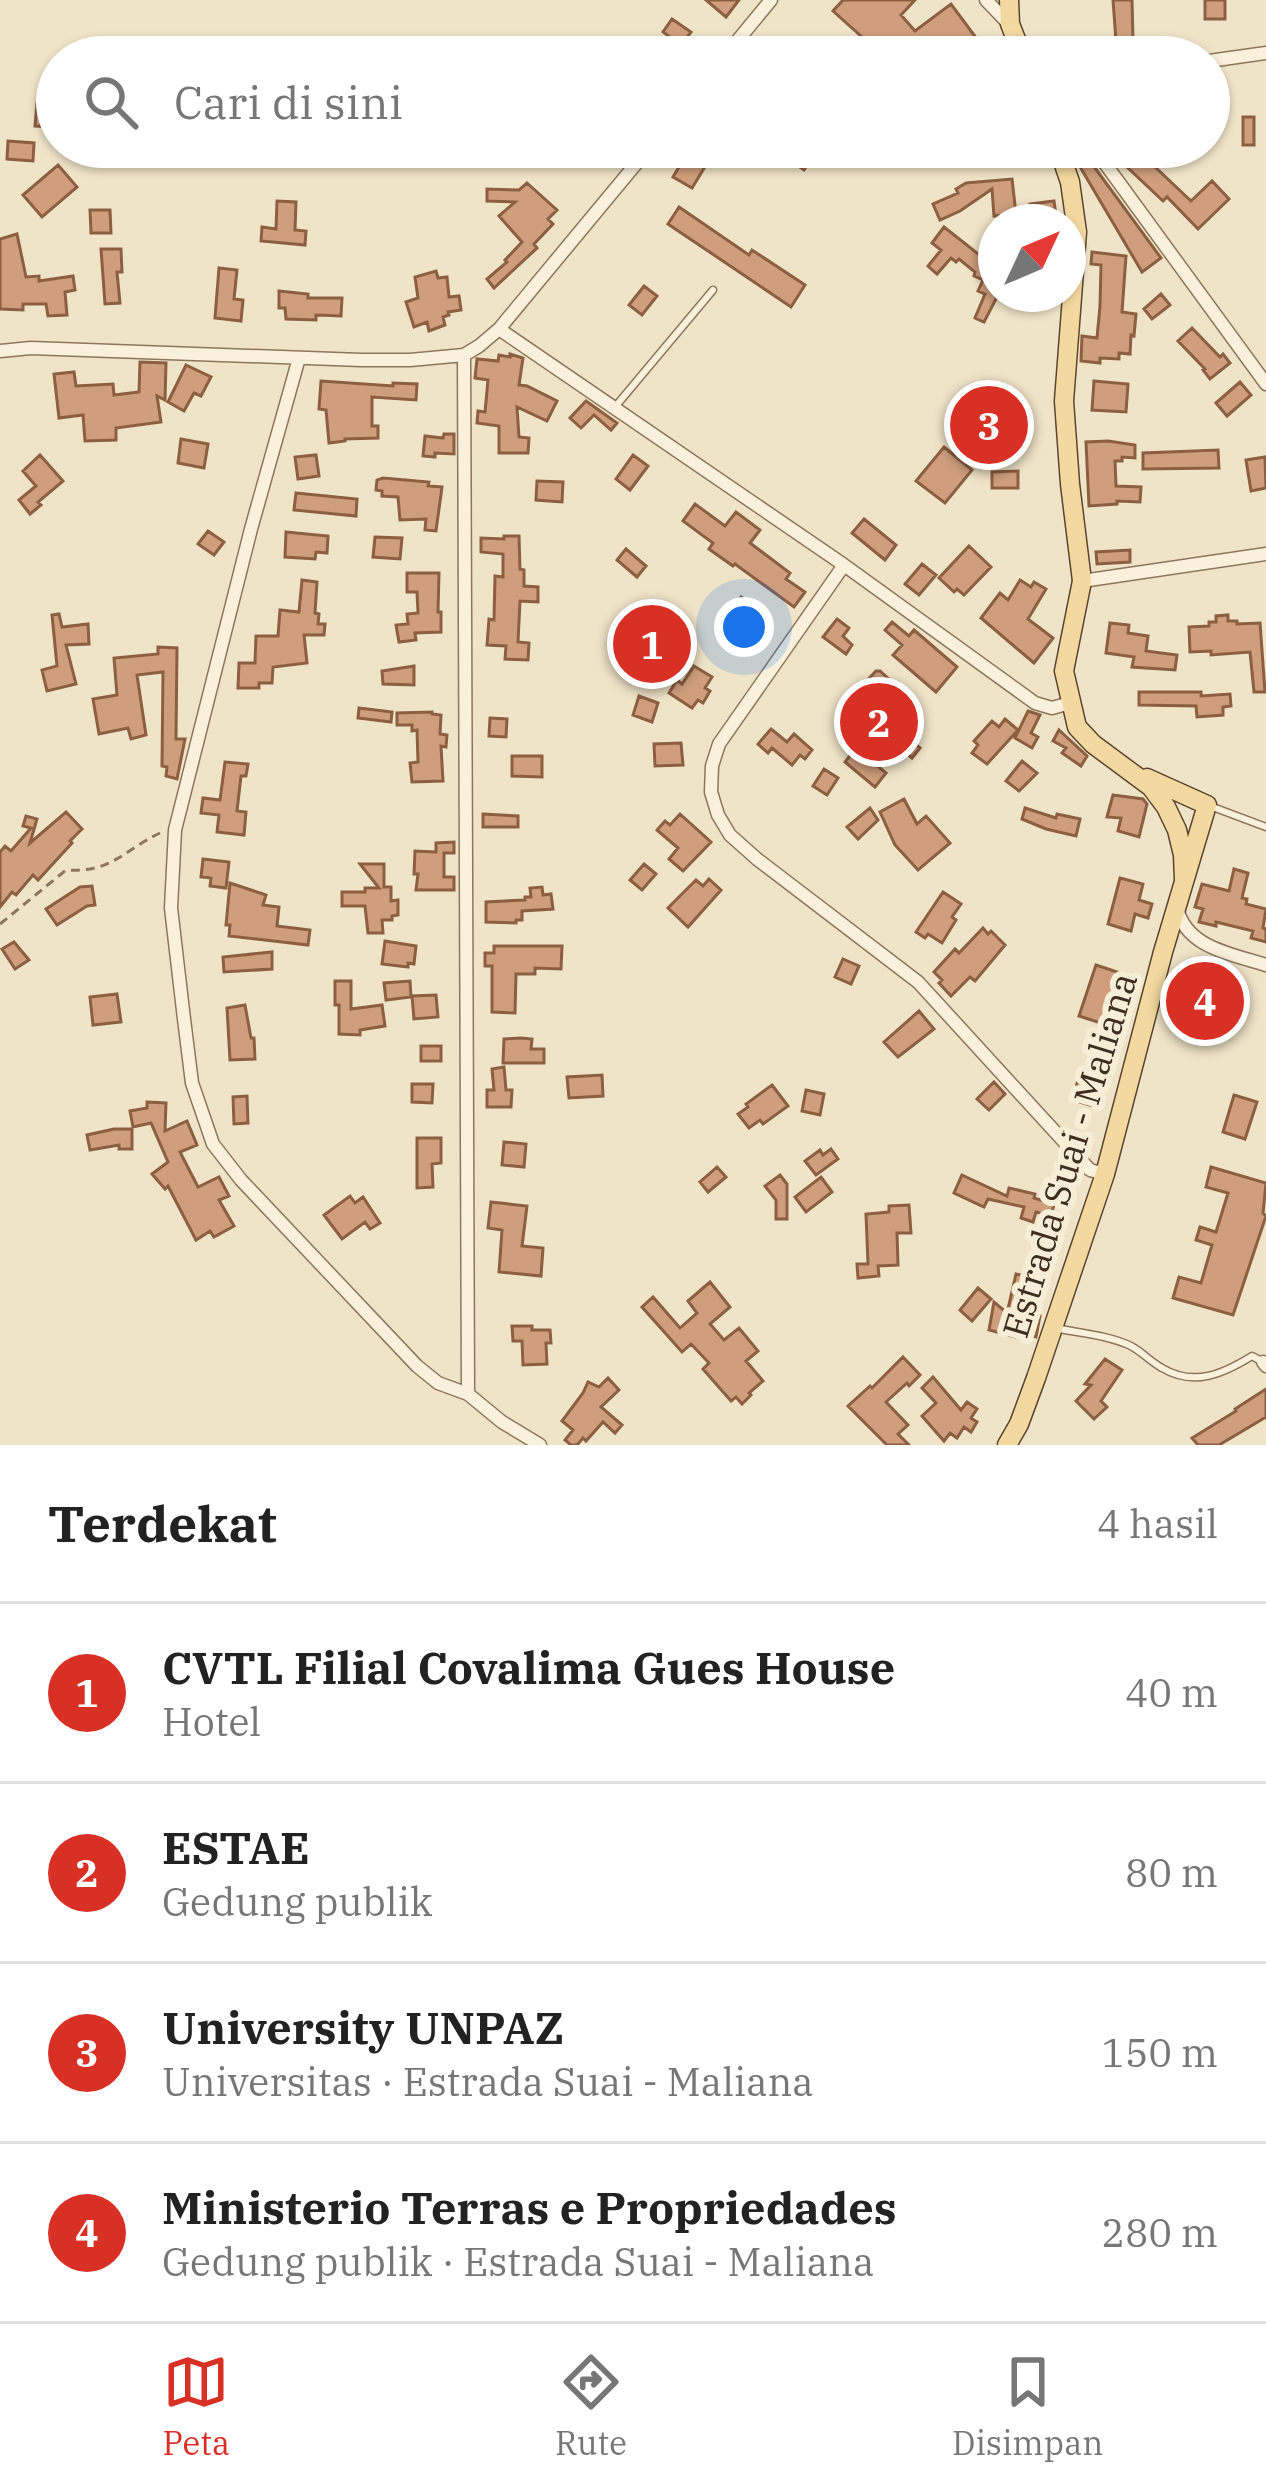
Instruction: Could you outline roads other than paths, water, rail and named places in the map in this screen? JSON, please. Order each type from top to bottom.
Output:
[{"type":"main road","points":[[1009,0],[1015,36]]},
{"type":"main road","points":[[1065,168],[1077,232],[1064,401],[1082,581],[1064,671],[1070,703]]},
{"type":"main road","name":"Estrada Suai - Maliana","points":[[1070,703],[1077,728],[1150,787],[1172,819],[1184,855],[1184,880]]},
{"type":"main road","name":"Estrada Suai - Maliana","points":[[1007,1445],[1036,1378],[1105,1174],[1207,805],[1131,771]]},
{"type":"street","points":[[741,36],[771,0]]},
{"type":"street","points":[[986,0],[1010,24]]},
{"type":"street","points":[[1230,59],[1266,53]]},
{"type":"street","points":[[0,351],[31,348],[410,360],[464,355],[499,328],[632,168]]},
{"type":"street","points":[[1108,168],[1266,384]]},
{"type":"street","points":[[499,328],[844,565],[1035,704],[1052,708],[1070,703]]},
{"type":"street","points":[[464,355],[469,1394]]},
{"type":"street","points":[[299,358],[250,529],[175,830],[171,908],[192,1082],[213,1144],[241,1180],[417,1366],[438,1383],[469,1394],[540,1445]]},
{"type":"street","points":[[1082,581],[1266,554]]},
{"type":"street","points":[[844,565],[719,744],[711,792],[718,815],[730,835],[757,860],[918,982],[1090,1169],[1105,1174]]},
{"type":"street","points":[[1176,907],[1180,922],[1195,938],[1266,965]]},
{"type":"street","points":[[1163,952],[1195,938]]},
{"type":"lane","points":[[613,408],[713,290]]},
{"type":"lane","points":[[1207,805],[1266,827]]},
{"type":"lane","points":[[1052,1328],[1118,1341],[1183,1378],[1205,1378],[1252,1356],[1264,1364]]},
{"type":"place","name":"University UNPAZ","points":[[989,425]]},
{"type":"place","name":"CVTL Filial Covalima Gues House","points":[[652,644]]},
{"type":"place","name":"ESTAE","points":[[879,722]]},
{"type":"place","name":"Ministerio Terras e Propriedades","points":[[1205,1001]]}]
